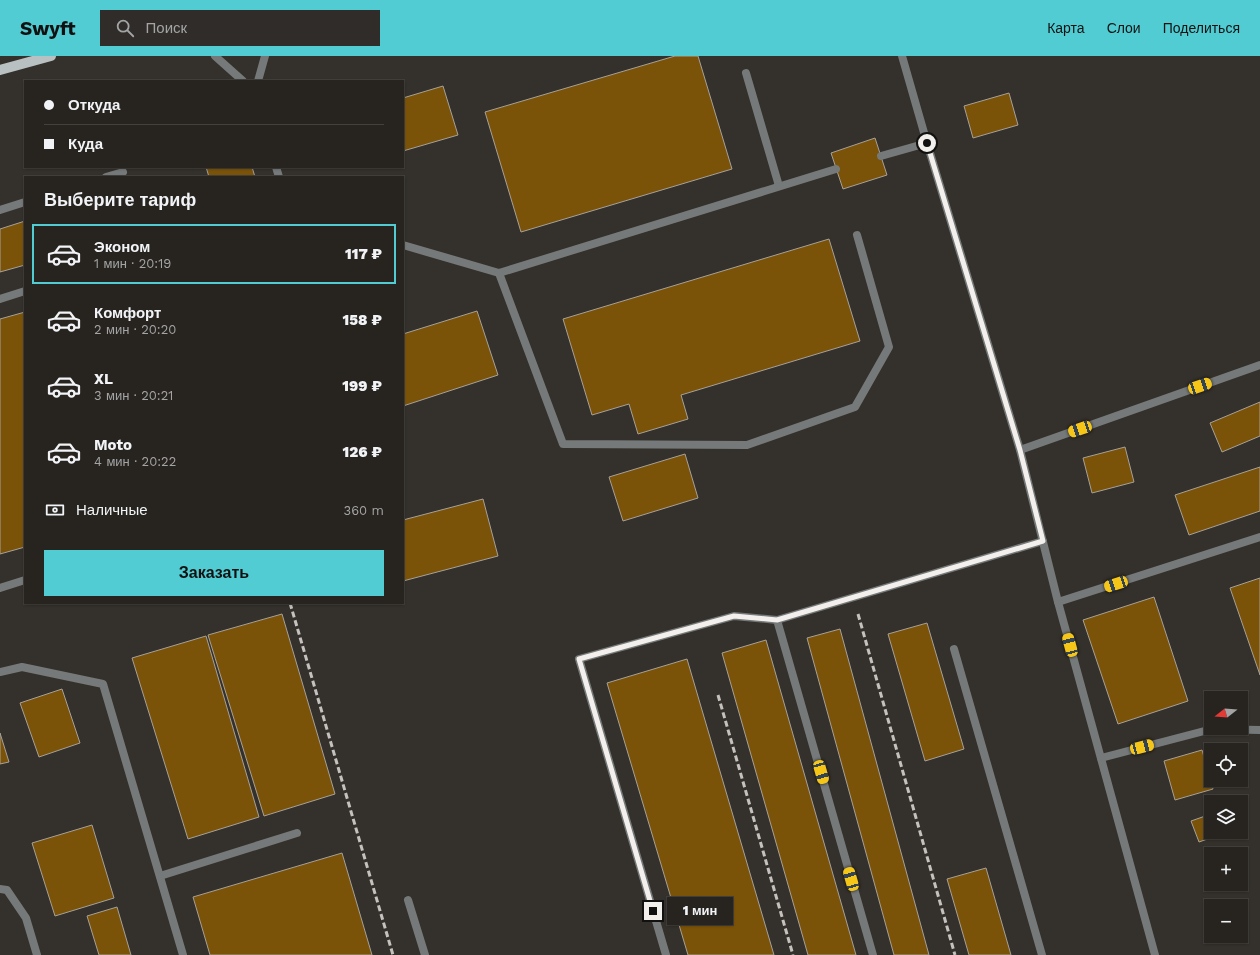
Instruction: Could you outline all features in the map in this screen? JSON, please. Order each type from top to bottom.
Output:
[{"type":"main road","points":[[0,70],[51,56]]},
{"type":"street","points":[[215,56],[242,80]]},
{"type":"street","points":[[258,80],[265,56]]},
{"type":"street","points":[[902,56],[1020,450],[1058,602],[1155,955]]},
{"type":"street","points":[[746,73],[780,186]]},
{"type":"street","points":[[881,156],[927,143]]},
{"type":"street","points":[[404,246],[498,273],[836,169]]},
{"type":"street","points":[[109,176],[123,172]]},
{"type":"street","points":[[0,210],[24,202]]},
{"type":"street","points":[[498,273],[563,444],[747,445],[856,407],[889,346],[857,235]]},
{"type":"street","points":[[0,299],[24,291]]},
{"type":"street","points":[[1020,450],[1260,365]]},
{"type":"street","points":[[1058,602],[1260,537]]},
{"type":"street","points":[[666,955],[579,659],[734,616],[777,620],[1043,541]]},
{"type":"street","points":[[0,588],[24,580]]},
{"type":"street","points":[[777,620],[873,955]]},
{"type":"street","points":[[954,649],[1042,955]]},
{"type":"street","points":[[0,672],[22,667],[103,684],[183,955]]},
{"type":"street","points":[[1101,758],[1212,729],[1260,730]]},
{"type":"street","points":[[160,876],[297,833]]},
{"type":"street","points":[[0,890],[7,890],[26,918],[37,955]]},
{"type":"street","points":[[408,900],[425,955]]},
{"type":"building","points":[[675,56],[698,56],[732,169],[521,232],[485,112]]},
{"type":"building","points":[[443,86],[458,135],[404,151],[404,98]]},
{"type":"building","points":[[1009,93],[1018,125],[973,138],[964,106]]},
{"type":"building","points":[[875,138],[887,175],[843,189],[831,153]]},
{"type":"building","points":[[206,168],[252,168],[255,176],[209,176]]},
{"type":"building","points":[[24,221],[24,265],[0,272],[0,229]]},
{"type":"building","points":[[829,239],[860,341],[681,395],[688,419],[638,434],[629,404],[592,415],[563,319]]},
{"type":"building","points":[[477,311],[498,375],[404,406],[404,334]]},
{"type":"building","points":[[24,312],[24,547],[0,554],[0,319]]},
{"type":"building","points":[[1260,402],[1260,436],[1222,452],[1210,423]]},
{"type":"building","points":[[1125,447],[1134,482],[1092,493],[1083,458]]},
{"type":"building","points":[[685,454],[698,498],[623,521],[609,477]]},
{"type":"building","points":[[1260,467],[1260,511],[1189,535],[1175,495]]},
{"type":"building","points":[[483,499],[498,556],[404,581],[404,520]]},
{"type":"building","points":[[1260,578],[1260,675],[1230,588]]},
{"type":"building","points":[[1154,597],[1188,701],[1118,724],[1083,620]]},
{"type":"building","points":[[282,614],[335,794],[264,816],[208,635]]},
{"type":"building","points":[[927,623],[964,749],[925,761],[888,634]]},
{"type":"building","points":[[840,629],[929,955],[894,955],[807,638]]},
{"type":"building","points":[[206,636],[259,817],[188,839],[132,658]]},
{"type":"building","points":[[766,640],[856,955],[808,955],[722,653]]},
{"type":"building","points":[[687,659],[774,955],[688,955],[607,683]]},
{"type":"building","points":[[62,689],[80,743],[39,757],[20,703]]},
{"type":"building","points":[[0,733],[9,762],[0,764]]},
{"type":"building","points":[[1202,750],[1204,757],[1204,787],[1212,787],[1213,789],[1175,800],[1164,761]]},
{"type":"building","points":[[1204,816],[1204,839],[1207,839],[1199,842],[1191,821]]},
{"type":"building","points":[[92,825],[114,898],[55,916],[32,843]]},
{"type":"building","points":[[342,853],[372,955],[210,955],[193,897]]},
{"type":"building","points":[[986,868],[1011,955],[969,955],[947,879]]},
{"type":"building","points":[[117,907],[131,955],[99,955],[87,916]]},
{"type":"railway","points":[[290,604],[393,955]]},
{"type":"railway","points":[[858,614],[955,955]]},
{"type":"railway","points":[[718,695],[793,955]]},
{"type":"route","points":[[653,911],[579,659],[734,616],[777,620],[1043,541],[1020,450],[927,143]]}]
